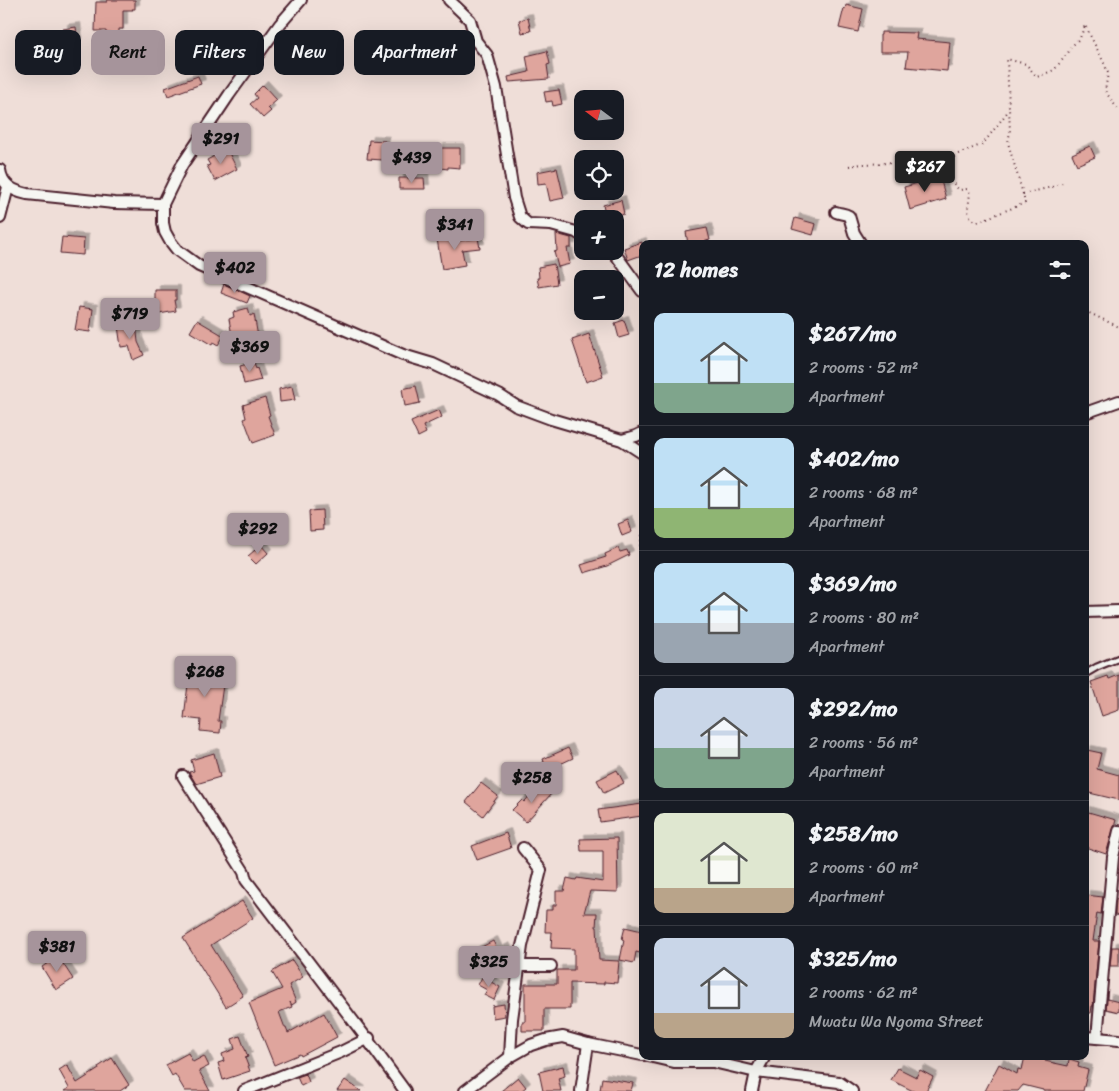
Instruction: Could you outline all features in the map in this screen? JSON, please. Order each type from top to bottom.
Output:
[{"type":"street","points":[[301,0],[280,24],[182,165],[163,204],[164,232],[170,241],[178,250],[199,266],[404,355],[433,364],[499,395],[516,406],[622,440],[639,450]]},
{"type":"street","points":[[448,0],[470,20],[476,41],[487,55],[496,87],[514,198],[520,217],[528,224],[551,226],[574,232]]},
{"type":"street","points":[[0,170],[1,176],[8,187],[27,194],[114,203],[163,204]]},
{"type":"street","points":[[0,218],[8,187]]},
{"type":"street","points":[[836,212],[849,216],[854,233],[858,240]]},
{"type":"street","points":[[620,260],[639,287]]},
{"type":"street","points":[[1089,412],[1119,401]]},
{"type":"street","points":[[622,440],[639,434]]},
{"type":"street","points":[[1089,612],[1119,612]]},
{"type":"street","points":[[183,776],[244,872],[246,880],[368,1038],[405,1091]]},
{"type":"street","points":[[1097,1038],[1113,857],[1119,831]]},
{"type":"street","points":[[510,1057],[512,1019],[522,946],[541,870],[523,848]]},
{"type":"street","points":[[519,966],[551,966]]},
{"type":"street","points":[[465,1091],[510,1057],[546,1040],[563,1037],[639,1054]]},
{"type":"street","points":[[1089,1037],[1119,1040]]},
{"type":"street","points":[[244,1091],[342,1052],[368,1038]]},
{"type":"street","points":[[581,1091],[588,1044]]},
{"type":"street","points":[[665,1060],[674,1062],[714,1062],[756,1072],[839,1082],[852,1091]]},
{"type":"street","points":[[752,1091],[756,1072],[763,1060]]},
{"type":"lane","points":[[1089,672],[1119,658]]},
{"type":"path","points":[[942,167],[947,178],[959,190],[970,190],[968,214],[977,222],[1025,203],[1008,143],[1010,132],[1007,59],[1026,64],[1037,77],[1054,70],[1080,38],[1085,25],[1108,73],[1105,91],[1119,111]]},
{"type":"path","points":[[850,166],[896,163],[936,168],[942,167],[958,154],[983,144],[1009,110]]},
{"type":"path","points":[[1023,194],[1065,182]]},
{"type":"path","points":[[1089,313],[1119,327]]},
{"type":"building","points":[[107,0],[135,0],[135,9],[123,10],[123,29],[95,30],[96,2],[107,2]]},
{"type":"building","points":[[846,5],[863,9],[858,32],[839,28]]},
{"type":"building","points":[[528,18],[531,31],[522,33],[519,20]]},
{"type":"building","points":[[76,27],[76,30],[63,30]]},
{"type":"building","points":[[881,32],[917,33],[916,39],[950,42],[947,71],[906,67],[908,52],[880,52]]},
{"type":"building","points":[[547,51],[550,64],[547,65],[549,79],[509,82],[508,77],[529,72],[526,56]]},
{"type":"building","points":[[198,76],[201,84],[168,96],[165,88]]},
{"type":"building","points":[[263,85],[277,100],[268,108],[271,111],[263,118],[250,104],[257,98],[254,94]]},
{"type":"building","points":[[559,90],[562,104],[553,106],[552,101],[546,102],[544,92]]},
{"type":"building","points":[[369,140],[385,141],[383,160],[367,159]]},
{"type":"building","points":[[1090,146],[1095,157],[1077,165],[1072,154]]},
{"type":"building","points":[[439,148],[460,148],[460,168],[432,167],[430,156],[439,154]]},
{"type":"building","points":[[227,149],[237,169],[215,181],[207,166],[210,165],[207,160]]},
{"type":"building","points":[[557,168],[564,198],[550,201],[546,183],[538,184],[537,172]]},
{"type":"building","points":[[940,177],[946,199],[910,210],[904,187]]},
{"type":"building","points":[[399,178],[424,178],[425,189],[399,189]]},
{"type":"building","points":[[621,200],[623,210],[604,210],[603,205]]},
{"type":"building","points":[[795,218],[816,224],[813,235],[792,229]]},
{"type":"building","points":[[707,228],[710,240],[687,240],[686,232]]},
{"type":"building","points":[[556,234],[571,238],[571,248],[567,248],[570,264],[558,267],[554,252],[557,251]]},
{"type":"building","points":[[456,236],[457,241],[478,238],[480,248],[462,250],[465,265],[442,269],[437,239]]},
{"type":"building","points":[[62,237],[84,239],[83,255],[60,253]]},
{"type":"building","points":[[639,243],[639,256],[628,260],[624,248]]},
{"type":"building","points":[[554,264],[557,284],[539,287],[537,278],[539,278],[538,267]]},
{"type":"building","points":[[224,284],[250,296],[247,303],[221,293]]},
{"type":"building","points":[[155,290],[176,290],[176,300],[174,300],[176,311],[159,314],[159,309],[155,310]]},
{"type":"building","points":[[79,307],[93,309],[90,332],[75,330]]},
{"type":"building","points":[[248,308],[250,316],[254,314],[258,337],[252,338],[253,341],[235,344],[229,319],[234,317],[233,312]]},
{"type":"building","points":[[197,320],[224,336],[218,345],[213,342],[212,345],[190,332]]},
{"type":"building","points":[[624,320],[629,335],[619,338],[615,323]]},
{"type":"building","points":[[136,324],[138,342],[144,355],[133,360],[129,346],[121,347],[118,326]]},
{"type":"building","points":[[589,334],[603,376],[586,382],[572,340]]},
{"type":"building","points":[[254,362],[261,380],[244,384],[240,366]]},
{"type":"building","points":[[292,386],[295,400],[280,402],[279,389]]},
{"type":"building","points":[[416,386],[420,403],[405,406],[402,389]]},
{"type":"building","points":[[265,398],[270,415],[268,416],[275,435],[253,443],[244,419],[246,418],[243,405]]},
{"type":"building","points":[[439,410],[442,417],[423,426],[426,433],[418,437],[411,422]]},
{"type":"building","points":[[322,510],[323,530],[310,531],[309,511]]},
{"type":"building","points":[[628,520],[632,532],[622,536],[618,524]]},
{"type":"building","points":[[261,545],[268,553],[256,564],[248,556]]},
{"type":"building","points":[[618,548],[620,552],[627,550],[629,555],[607,566],[584,573],[581,565],[606,557],[605,554]]},
{"type":"building","points":[[190,667],[225,671],[218,721],[221,721],[220,733],[200,731],[201,720],[184,718]]},
{"type":"building","points":[[1119,675],[1119,710],[1102,716],[1091,682],[1108,676],[1109,679]]},
{"type":"building","points":[[568,748],[573,758],[543,772],[539,765],[544,762],[543,759]]},
{"type":"building","points":[[1089,750],[1101,753],[1097,769],[1119,775],[1119,800],[1089,793]]},
{"type":"building","points":[[214,753],[220,777],[196,784],[189,772],[194,771],[191,760]]},
{"type":"building","points":[[617,770],[624,783],[604,793],[597,780]]},
{"type":"building","points":[[481,783],[498,796],[483,816],[466,802]]},
{"type":"building","points":[[540,785],[551,794],[526,822],[512,810],[522,800],[524,802]]},
{"type":"building","points":[[639,804],[639,816],[600,822],[598,810]]},
{"type":"building","points":[[1089,812],[1116,820],[1106,854],[1089,848]]},
{"type":"building","points":[[506,833],[511,848],[477,860],[472,846]]},
{"type":"building","points":[[617,838],[618,892],[590,891],[584,913],[597,913],[596,927],[599,960],[619,961],[617,983],[570,983],[570,1009],[544,1009],[544,1031],[522,1031],[522,1022],[525,1022],[525,984],[557,984],[557,970],[574,970],[574,949],[551,948],[552,932],[545,932],[546,910],[553,910],[553,905],[556,905],[556,891],[564,891],[567,878],[603,882],[603,851],[581,851],[580,839]]},
{"type":"building","points":[[1089,895],[1103,897],[1101,914],[1097,913],[1093,941],[1099,941],[1091,1013],[1089,1013]]},
{"type":"building","points":[[1116,899],[1119,899],[1119,916],[1115,915]]},
{"type":"building","points":[[242,901],[253,918],[211,945],[243,996],[226,1007],[183,938]]},
{"type":"building","points":[[625,927],[639,930],[639,953],[636,952],[634,963],[620,960],[624,940],[622,939]]},
{"type":"building","points":[[493,941],[498,951],[505,947],[510,957],[484,971],[474,951]]},
{"type":"building","points":[[1112,947],[1119,947],[1119,966],[1110,966]]},
{"type":"building","points":[[58,956],[73,979],[56,990],[42,967]]},
{"type":"building","points":[[292,960],[303,977],[289,985],[296,1002],[292,1005],[290,1002],[292,1007],[279,1012],[285,1028],[288,1033],[324,1013],[337,1037],[301,1056],[300,1054],[274,1065],[249,1003],[282,989],[272,972]]},
{"type":"building","points":[[482,977],[500,987],[494,1000],[484,995],[487,990],[478,985]]},
{"type":"building","points":[[1107,999],[1119,1002],[1119,1012],[1106,1009]]},
{"type":"building","points":[[504,1004],[505,1016],[493,1018],[492,1006]]},
{"type":"building","points":[[240,1036],[248,1057],[245,1058],[250,1071],[223,1080],[218,1063],[224,1061],[222,1054],[235,1049],[232,1039]]},
{"type":"building","points":[[188,1053],[193,1062],[204,1056],[209,1066],[199,1071],[210,1091],[185,1091],[175,1074],[172,1076],[166,1065]]},
{"type":"building","points":[[112,1058],[129,1085],[120,1091],[64,1091],[69,1088],[59,1070],[67,1065],[77,1083]]},
{"type":"building","points":[[1024,1060],[1045,1060],[1068,1066],[1069,1060],[1072,1060],[1079,1062],[1078,1067],[1088,1070],[1083,1091],[1043,1091],[1023,1085],[1018,1091],[985,1091],[999,1064],[1017,1074],[1018,1069],[1022,1070]]},
{"type":"building","points":[[563,1066],[565,1076],[558,1078],[561,1091],[543,1091],[539,1072]]},
{"type":"building","points":[[898,1068],[916,1077],[920,1070],[933,1077],[926,1091],[913,1091],[891,1080]]},
{"type":"building","points":[[306,1074],[309,1082],[301,1086],[297,1077]]},
{"type":"building","points":[[518,1077],[526,1087],[521,1091],[501,1091]]},
{"type":"building","points":[[602,1078],[633,1083],[631,1091],[600,1090]]},
{"type":"building","points":[[345,1080],[361,1091],[337,1091]]}]
